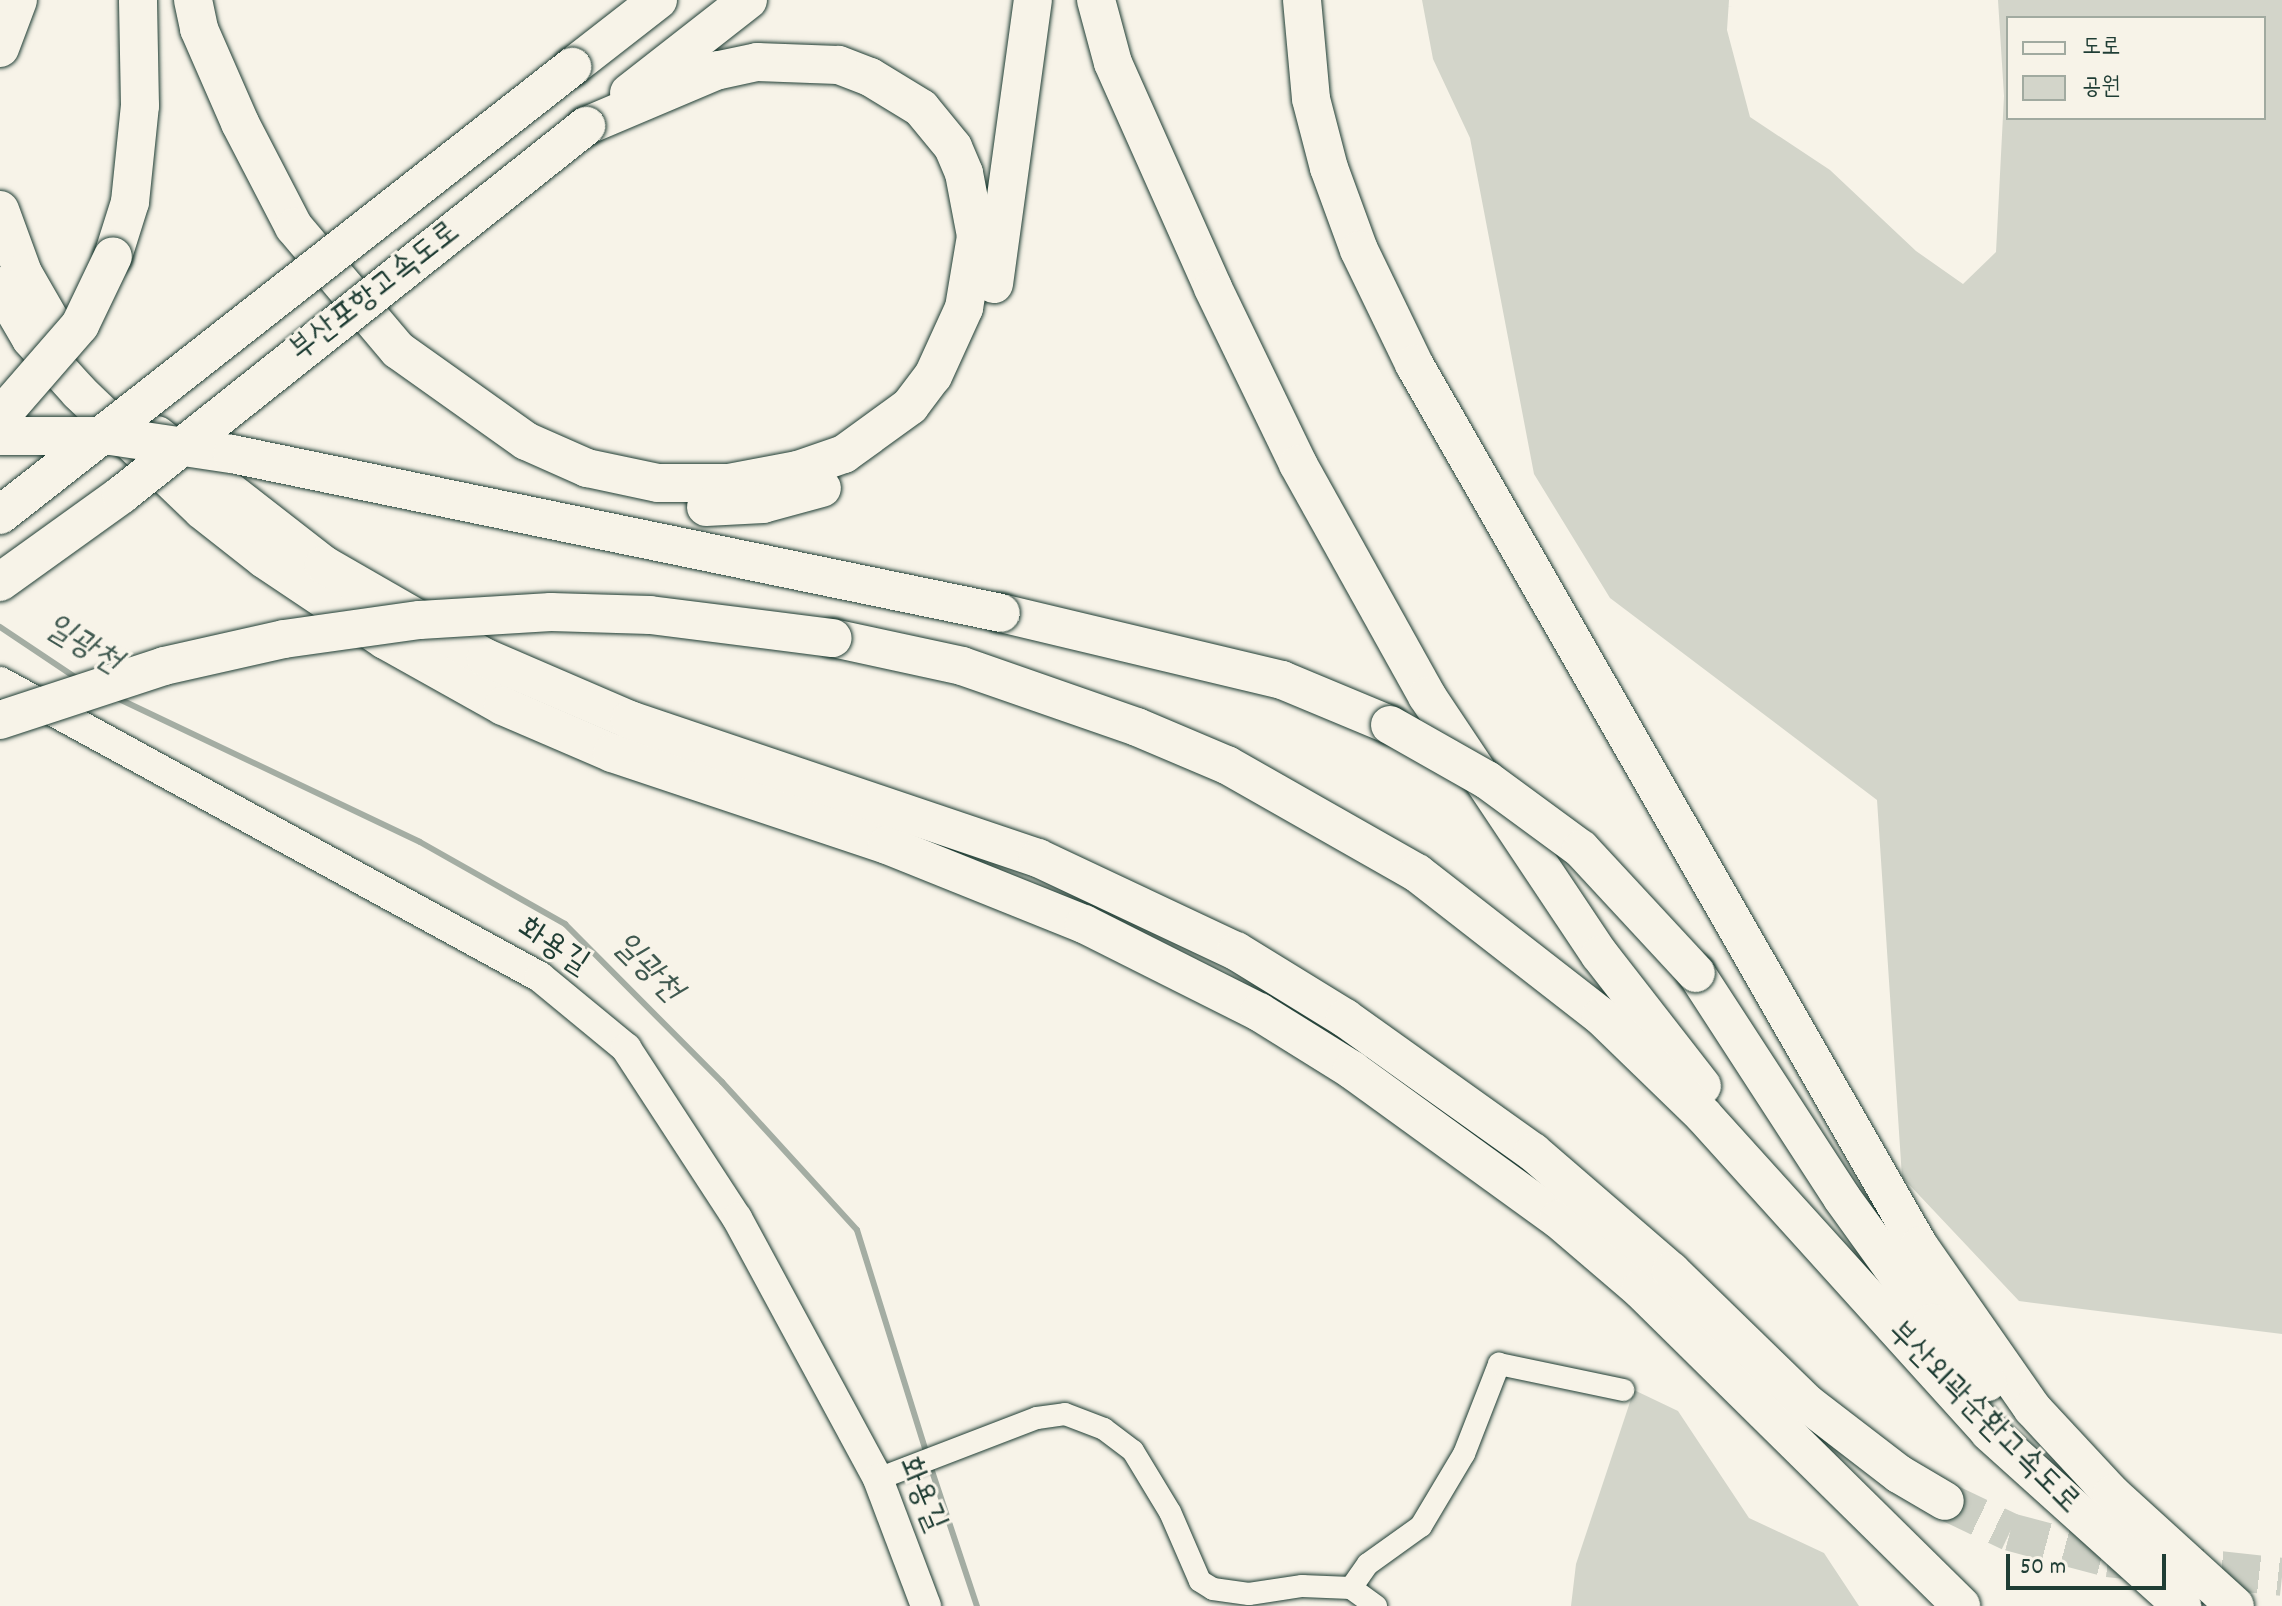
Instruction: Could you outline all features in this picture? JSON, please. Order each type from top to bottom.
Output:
[{"type":"highway","points":[[0,48],[18,0]]},
{"type":"highway","points":[[0,417],[80,325],[113,256],[130,202],[140,106],[138,0]]},
{"type":"highway","points":[[170,0],[199,88],[256,193],[310,278],[372,346],[428,399],[543,473],[582,488],[677,508],[763,504],[831,485],[879,457],[948,391],[971,352],[995,280],[1033,0]]},
{"type":"highway","points":[[193,0],[199,29],[240,123],[294,227],[398,350],[526,441],[587,468],[658,483],[729,483],[798,470],[844,454],[910,406],[933,376],[964,308],[976,236],[973,203],[959,160],[921,108],[870,77],[838,65],[757,62],[718,70],[586,126]]},
{"type":"highway","name":"부산포항고속도로","points":[[0,515],[658,0]]},
{"type":"highway","name":"부산포항고속도로","points":[[0,582],[121,495],[748,0]]},
{"type":"highway","points":[[1096,0],[1113,63],[1213,288],[1298,464],[1427,696],[1600,955],[1827,1255]]},
{"type":"highway","points":[[1302,0],[1311,99],[1329,168],[1359,250],[1414,364],[1919,1246],[2032,1408],[2112,1494],[2235,1606]]},
{"type":"highway","points":[[0,210],[23,273],[47,317],[89,370],[173,448],[324,565],[486,658],[556,691],[1038,858],[1236,951],[1345,1018],[1533,1152],[1661,1261],[1808,1404],[1888,1466],[1945,1501]]},
{"type":"highway","points":[[0,286],[31,339],[69,381],[202,510],[264,559],[397,647],[503,706],[612,753],[887,845],[1084,924],[1259,1012],[1352,1070],[1558,1219],[1640,1289],[1961,1606]]},
{"type":"highway","points":[[0,436],[111,436],[232,454],[1001,613],[1282,680],[1390,725],[1487,780],[1581,849],[1696,973],[1842,1198],[1932,1323],[2043,1443],[2235,1606]]},
{"type":"highway","points":[[0,720],[164,666],[284,639],[420,620],[551,612],[650,615],[833,638],[962,666],[1137,727],[1240,772],[1417,873],[1601,1016],[1703,1115],[1827,1255]]},
{"type":"highway","name":"부산외곽순환고속도로","points":[[1827,1255],[1989,1432],[2182,1606]]},
{"type":"main road","name":"화용길","points":[[0,682],[540,977],[626,1048],[737,1218],[889,1476],[926,1606]]},
{"type":"street","points":[[1351,1588],[1368,1564],[1421,1526],[1464,1454],[1499,1364],[1623,1390]]},
{"type":"street","points":[[889,1476],[1013,1431],[1037,1418],[1065,1414],[1104,1429],[1133,1451],[1170,1512],[1200,1581],[1213,1589],[1249,1594],[1302,1586],[1351,1588],[1376,1606]]},
{"type":"green space","points":[[1422,0],[1729,0],[1727,30],[1750,117],[1830,170],[1916,251],[1963,284],[1996,252],[2004,96],[1998,0],[2282,0],[2282,1334],[2019,1301],[1902,1177],[1877,800],[1610,598],[1534,474],[1470,138],[1433,59]]},
{"type":"green space","points":[[1634,1390],[1678,1411],[1749,1518],[1824,1553],[1859,1606],[1571,1606],[1576,1564]]},
{"type":"waterway","name":"일광천","points":[[0,627],[78,679]]},
{"type":"waterway","name":"일광천","points":[[117,698],[420,842],[565,924],[722,1082],[857,1230],[927,1455]]},
{"type":"waterway","name":"일광천","points":[[930,1465],[977,1606]]},
{"type":"tunnel","points":[[1945,1501],[2010,1532],[2108,1558],[2282,1577]]}]
